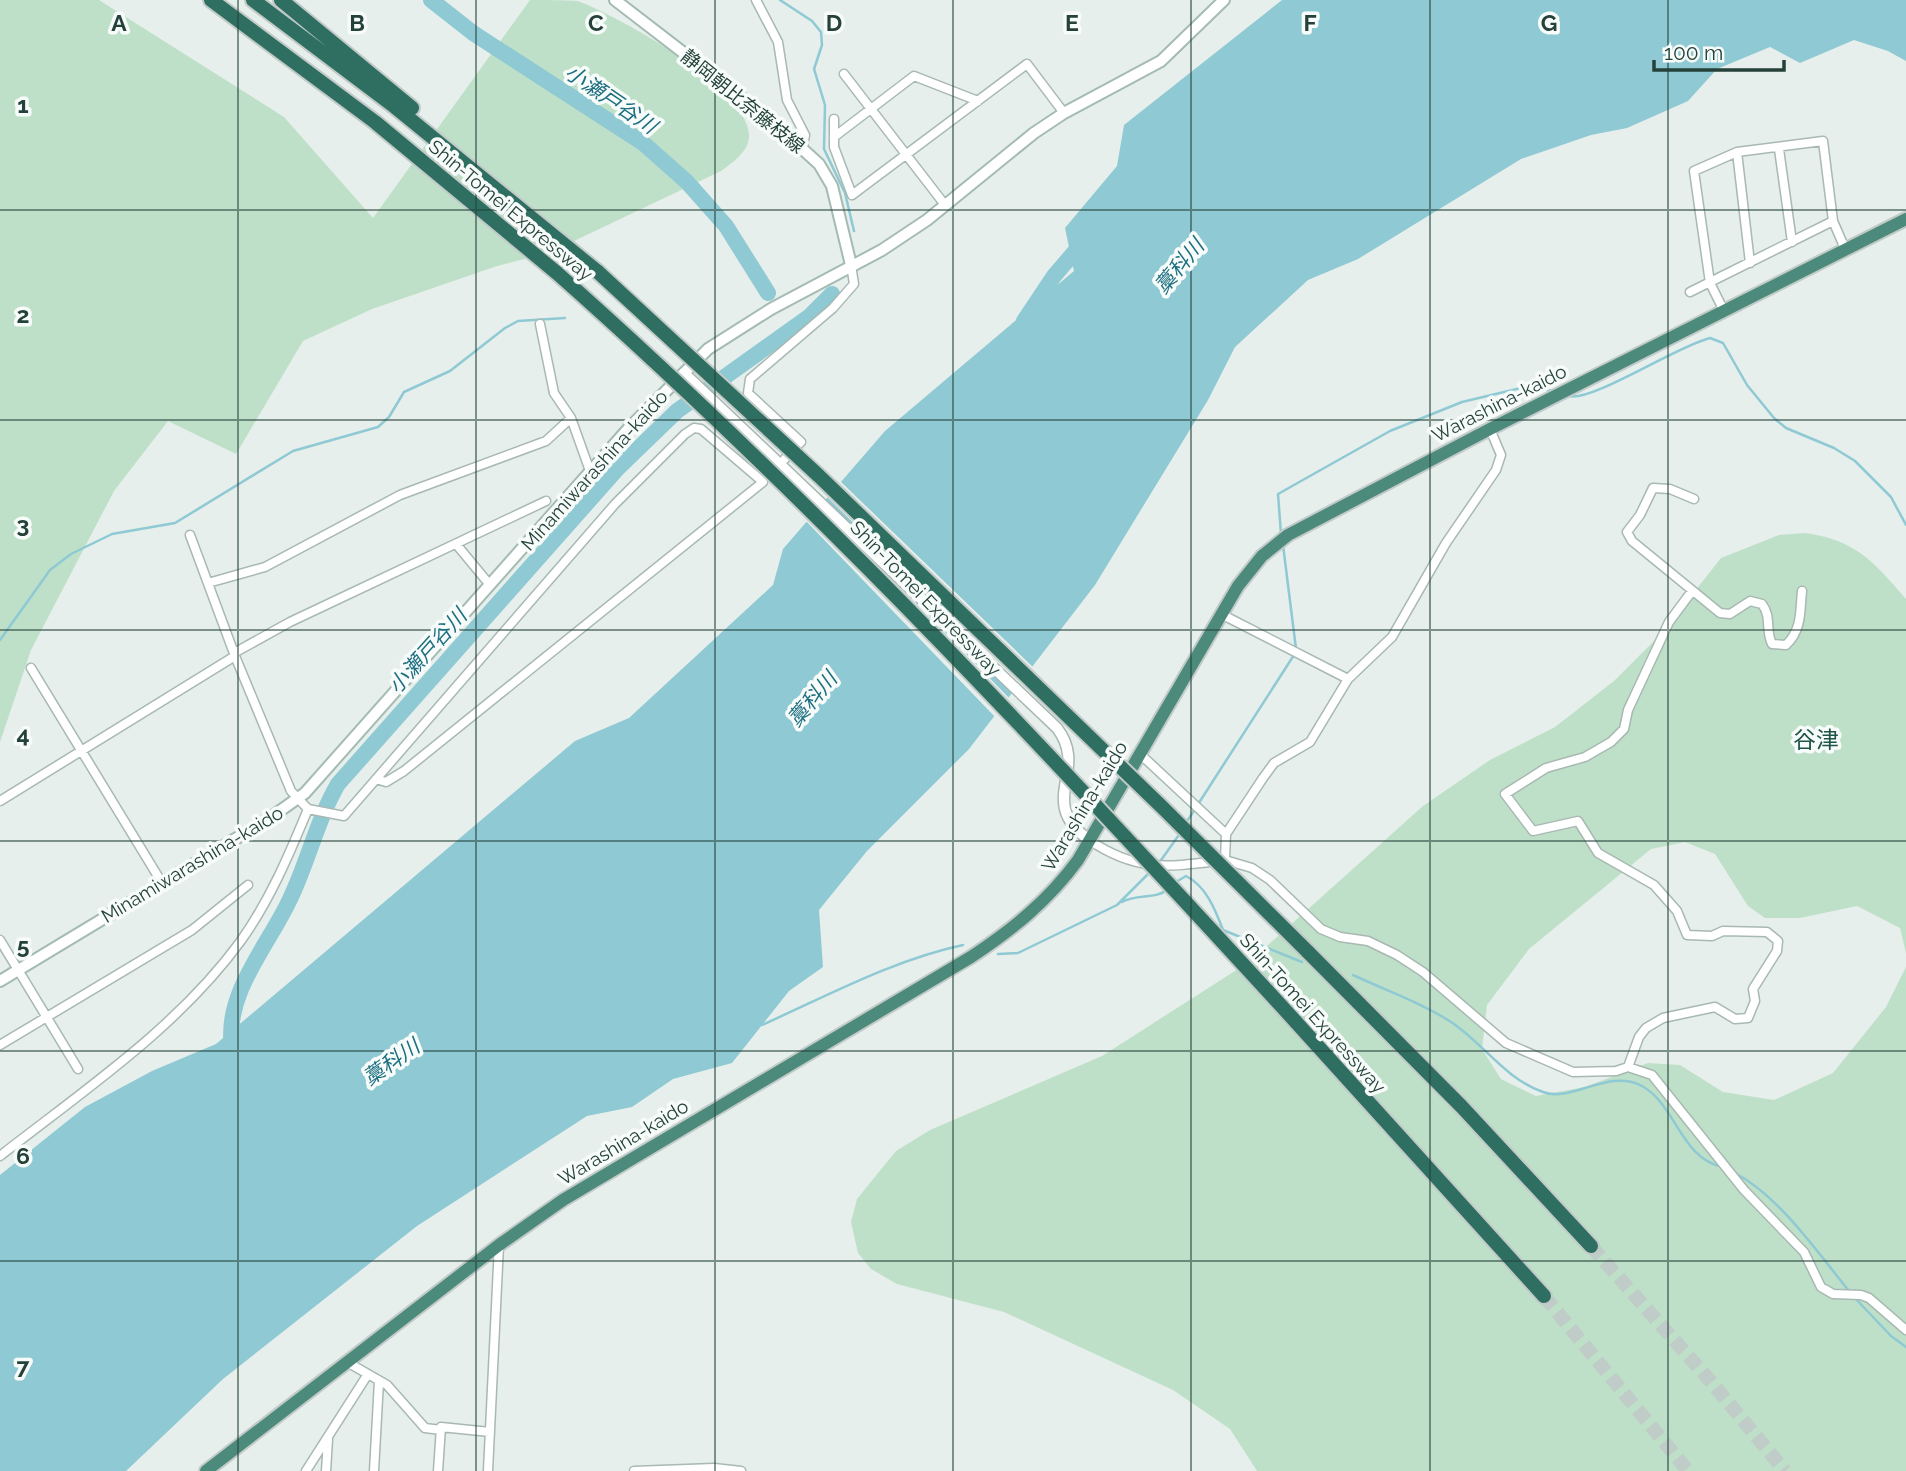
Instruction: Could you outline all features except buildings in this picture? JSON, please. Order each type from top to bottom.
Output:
[{"type":"highway","name":"Shin-Tomei Expressway","points":[[211,0],[375,122],[557,273],[718,419],[857,554],[1037,741],[1296,1021],[1544,1296]]},
{"type":"highway","name":"Shin-Tomei Expressway","points":[[254,0],[530,215],[598,272],[819,476],[1162,807],[1462,1107],[1591,1246]]},
{"type":"highway","points":[[281,0],[410,107],[530,215]]},
{"type":"highway","name":"Warashina-kaido","points":[[206,1471],[499,1245],[627,1160],[971,957],[1019,925],[1064,880],[1221,614],[1262,556],[1288,535],[1490,429],[1906,219]]},
{"type":"main road","name":"静岡朝比奈藤枝線","points":[[615,0],[803,146],[818,163],[832,186],[851,265]]},
{"type":"main road","name":"Minamiwarashina-kaido","points":[[0,981],[297,800],[329,768],[590,471],[708,349],[771,309],[882,250],[945,205],[1034,133],[1064,113],[1161,61],[1224,0]]},
{"type":"street","points":[[756,0],[778,41],[787,100],[805,135],[803,146]]},
{"type":"street","points":[[834,119],[834,147],[852,195],[1027,64],[1064,113]]},
{"type":"street","points":[[844,74],[945,205]]},
{"type":"street","points":[[834,137],[914,76],[978,100]]},
{"type":"street","points":[[1724,311],[1710,283],[1694,171],[1737,152],[1779,149],[1823,141],[1833,221],[1846,251]]},
{"type":"street","points":[[1779,149],[1791,242]]},
{"type":"street","points":[[1737,152],[1750,263]]},
{"type":"street","points":[[1690,292],[1833,221]]},
{"type":"street","points":[[376,779],[386,782],[404,771],[763,482],[802,442],[748,393],[750,379],[833,308],[853,284],[851,265]]},
{"type":"street","points":[[540,324],[554,393],[571,418],[590,471]]},
{"type":"street","points":[[684,373],[1057,729],[1065,739],[1070,756],[1063,809],[1072,827],[1107,852],[1147,866],[1169,867],[1225,860],[1252,868],[1270,880],[1321,929],[1340,937],[1368,941],[1423,972],[1506,1043],[1573,1072],[1616,1071],[1628,1067],[1652,1075],[1744,1190],[1804,1252],[1821,1287],[1833,1294],[1861,1294],[1869,1298],[1906,1330]]},
{"type":"street","points":[[208,583],[265,567],[400,495],[546,441],[571,418]]},
{"type":"street","points":[[190,535],[234,655],[297,800],[308,809],[337,815],[350,812],[615,504],[685,434],[694,428],[701,429],[763,482]]},
{"type":"street","points":[[1225,860],[1226,834],[1274,764],[1310,742],[1318,733],[1348,678],[1392,637],[1446,543],[1496,470],[1501,455],[1490,429]]},
{"type":"street","points":[[1694,499],[1670,489],[1653,488],[1640,515],[1627,532],[1632,541],[1720,613],[1730,614],[1750,601],[1762,604],[1769,613],[1768,637],[1772,644],[1786,645],[1799,627],[1802,591]]},
{"type":"street","points":[[0,801],[290,622],[547,501]]},
{"type":"street","points":[[456,544],[490,585]]},
{"type":"street","points":[[1628,1067],[1639,1037],[1663,1018],[1714,1007],[1735,1019],[1748,1018],[1755,1000],[1753,989],[1777,951],[1778,941],[1767,932],[1723,931],[1712,936],[1687,935],[1677,911],[1654,885],[1598,853],[1578,821],[1533,831],[1505,794],[1546,768],[1585,757],[1611,742],[1624,729],[1628,710],[1670,622],[1692,592]]},
{"type":"street","points":[[1221,614],[1348,678]]},
{"type":"street","points":[[31,668],[162,883]]},
{"type":"street","points":[[1139,752],[1226,834]]},
{"type":"street","points":[[0,1156],[148,1038],[226,960],[271,892],[308,809]]},
{"type":"street","points":[[0,1045],[192,930],[248,885]]},
{"type":"street","points":[[0,940],[78,1069]]},
{"type":"street","points":[[488,1471],[499,1245]]},
{"type":"street","points":[[346,1362],[379,1381],[425,1428],[490,1432]]},
{"type":"street","points":[[306,1471],[368,1374]]},
{"type":"street","points":[[373,1471],[379,1381]]},
{"type":"street","points":[[438,1471],[440,1430]]},
{"type":"street","points":[[326,1471],[328,1436]]},
{"type":"street","points":[[634,1471],[715,1468],[741,1471]]},
{"type":"green space","points":[[0,0],[99,0],[284,117],[373,218],[530,0],[578,1],[650,38],[705,75],[727,96],[743,115],[749,140],[740,155],[721,171],[551,252],[497,266],[372,309],[303,341],[236,454],[168,421],[114,491],[31,650],[0,742]]},
{"type":"green space","points":[[1806,533],[1839,541],[1851,547],[1884,574],[1906,599],[1906,953],[1900,928],[1857,906],[1800,918],[1765,918],[1748,906],[1715,854],[1685,842],[1651,849],[1529,949],[1487,1005],[1482,1049],[1501,1079],[1536,1096],[1585,1087],[1648,1063],[1680,1065],[1723,1092],[1774,1100],[1833,1073],[1886,1007],[1906,967],[1906,1471],[1257,1471],[1230,1429],[1173,1390],[1004,1312],[897,1284],[871,1269],[858,1253],[851,1222],[857,1199],[896,1151],[930,1130],[1102,1056],[1249,962],[1423,806],[1490,760],[1555,727],[1614,681],[1661,634],[1721,558],[1779,535]]},
{"type":"water","points":[[1282,0],[1906,0],[1906,61],[1888,51],[1854,40],[1800,63],[1770,47],[1717,69],[1688,101],[1627,128],[1591,135],[1521,159],[1358,259],[1308,280],[1235,347],[1208,400],[1095,585],[969,749],[867,851],[819,910],[823,967],[789,991],[732,1063],[673,1079],[632,1107],[587,1116],[417,1226],[223,1379],[126,1471],[0,1471],[0,1175],[85,1107],[152,1071],[216,1044],[575,741],[629,718],[773,585],[783,549],[885,431],[1074,271],[1065,228],[1117,166],[1124,125]]},
{"type":"pier","points":[[839,480],[1035,669],[1021,687],[825,495]]},
{"type":"pier","points":[[819,503],[1011,700],[997,719],[804,519]]},
{"type":"waterway","name":"小瀬戸谷川","points":[[431,0],[473,33],[643,143],[687,182],[726,226],[768,293]]},
{"type":"waterway","points":[[780,0],[812,21],[821,32],[822,45],[814,69],[825,105],[824,149],[845,193],[854,231]]},
{"type":"waterway","name":"藁科川","points":[[1024,321],[1054,276],[1084,241]]},
{"type":"waterway","name":"小瀬戸谷川","points":[[232,1047],[231,1027],[241,989],[290,899],[324,812],[338,784],[618,468],[677,411],[810,316],[832,294]]},
{"type":"waterway","points":[[0,640],[50,570],[71,554],[112,534],[175,523],[293,451],[378,427],[389,417],[404,392],[450,371],[505,328],[518,321],[565,318]]},
{"type":"waterway","points":[[1569,396],[1596,391],[1677,351],[1710,338],[1723,343],[1747,385],[1774,418],[1786,428],[1834,448],[1855,461],[1891,497],[1906,525]]},
{"type":"waterway","points":[[1281,534],[1278,494],[1390,431],[1462,402],[1529,386],[1552,391]]},
{"type":"waterway","points":[[1283,545],[1296,649]]},
{"type":"waterway","points":[[1186,823],[1294,655]]},
{"type":"waterway","points":[[1159,863],[1181,832]]},
{"type":"waterway","points":[[1117,905],[1151,871]]},
{"type":"waterway","points":[[1176,882],[1186,876],[1199,886],[1213,906],[1223,930],[1302,962]]},
{"type":"waterway","points":[[1122,902],[1168,889]]},
{"type":"waterway","points":[[998,954],[1018,953],[1117,905]]},
{"type":"waterway","points":[[762,1025],[886,969],[963,945]]},
{"type":"waterway","points":[[1353,975],[1417,1003],[1454,1024],[1518,1079],[1543,1092],[1566,1093],[1616,1081],[1642,1086],[1663,1106],[1697,1154],[1723,1167]]},
{"type":"waterway","points":[[1735,1173],[1782,1210],[1849,1291]]},
{"type":"waterway","points":[[1853,1296],[1891,1336],[1906,1347]]},
{"type":"tunnel","points":[[1591,1246],[1713,1384],[1785,1471]]},
{"type":"tunnel","points":[[1544,1296],[1688,1471]]},
{"type":"district","name":"谷津","points":[[1816,739]]}]
